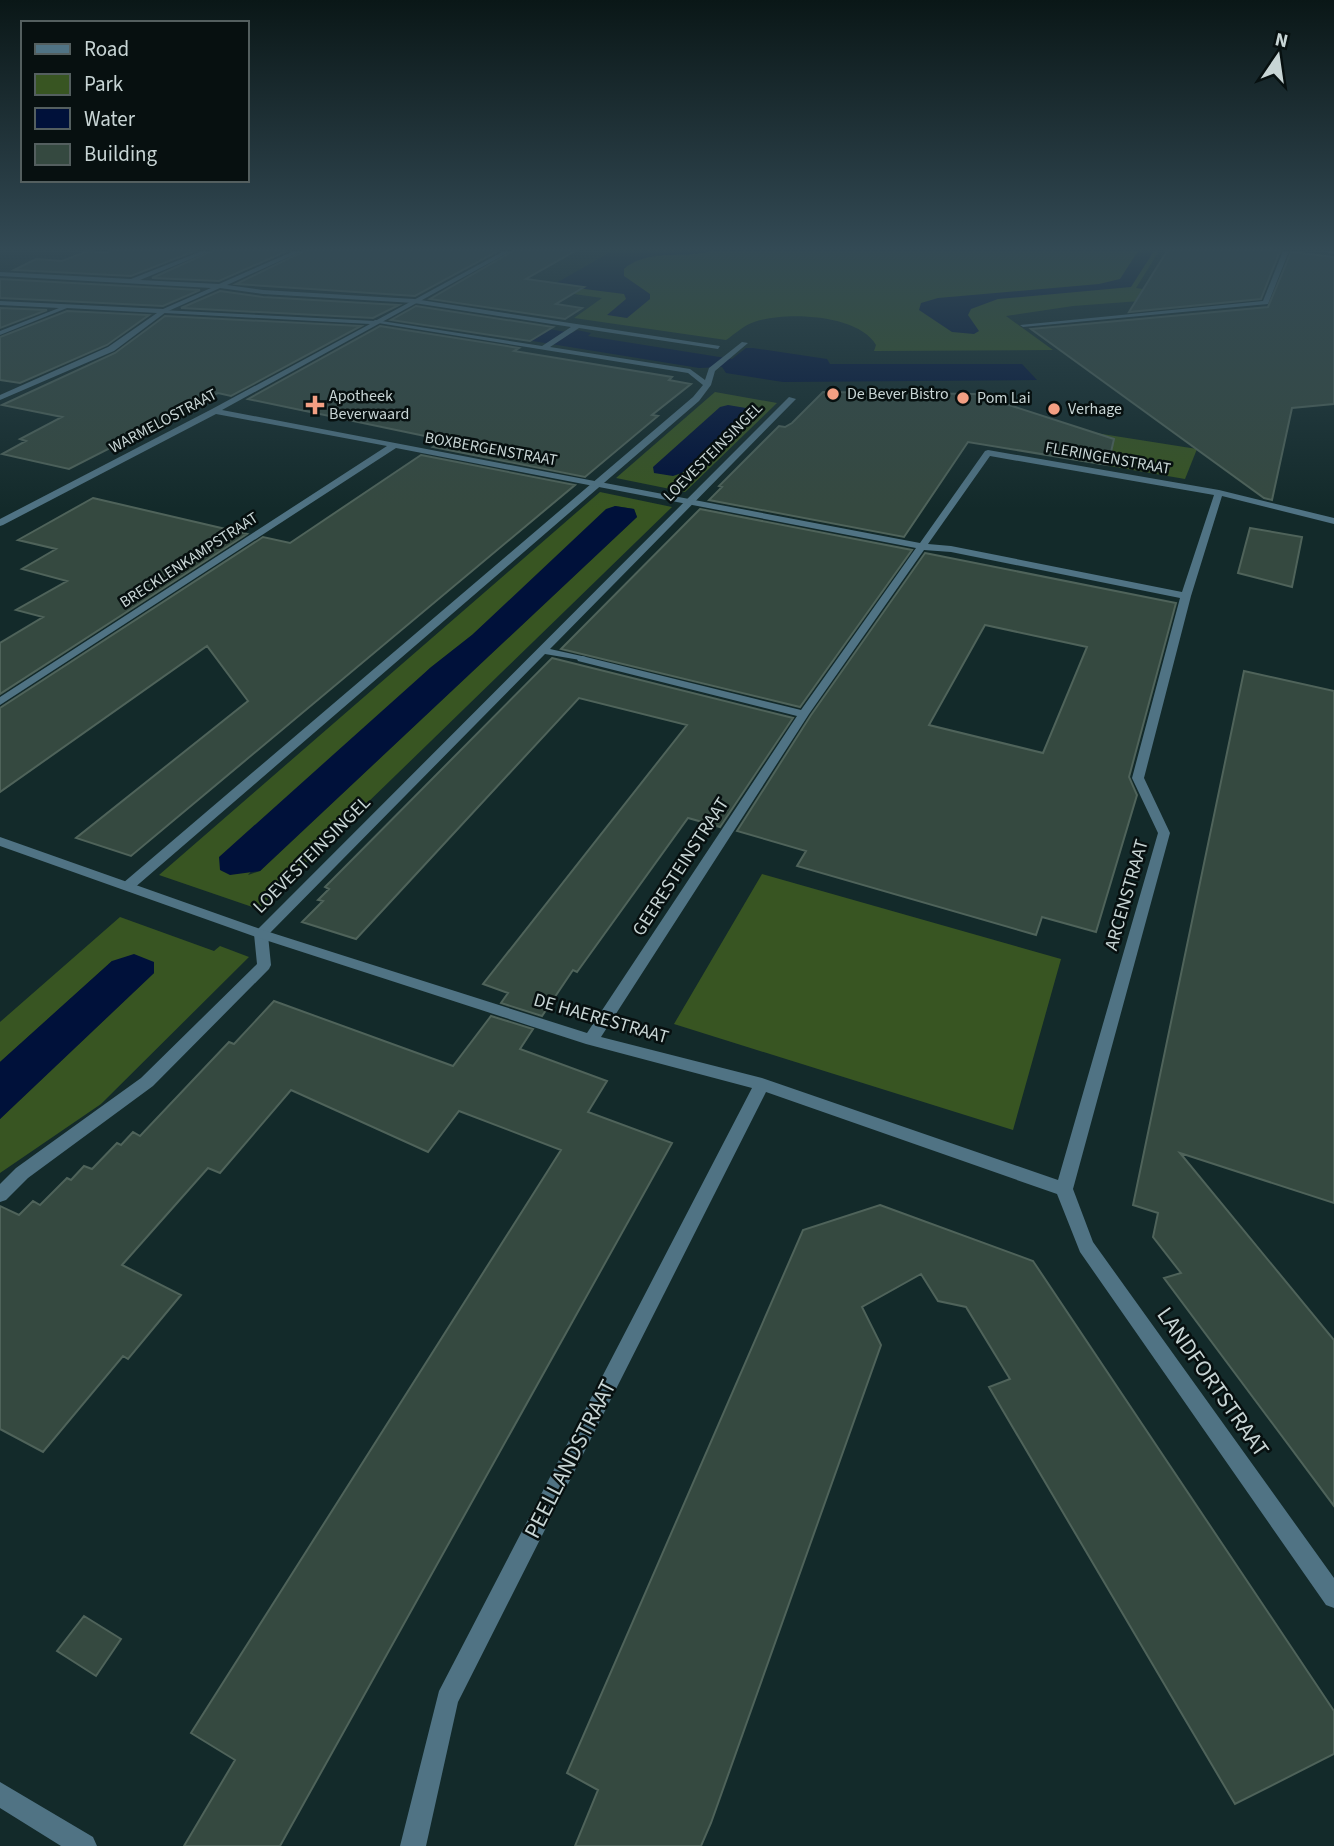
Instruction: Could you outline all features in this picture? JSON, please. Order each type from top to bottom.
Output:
[{"type":"street","points":[[0,398],[111,349],[128,337]]},
{"type":"street","name":"WARMELOSTRAAT","points":[[0,523],[215,411],[348,337]]},
{"type":"street","points":[[484,337],[690,371],[708,385]]},
{"type":"street","points":[[547,346],[560,337]]},
{"type":"street","points":[[648,337],[718,348]]},
{"type":"street","points":[[128,886],[696,399],[708,385],[712,370],[744,343]]},
{"type":"street","name":"LOEVESTEINSINGEL","points":[[0,1195],[22,1173],[147,1082],[264,965],[261,934],[792,399]]},
{"type":"street","name":"BOXBERGENSTRAAT","points":[[215,411],[689,501]]},
{"type":"street","name":"BRECKLENKAMPSTRAAT","points":[[0,702],[395,445]]},
{"type":"street","name":"FLERINGENSTRAAT","points":[[924,547],[988,453],[1219,493],[1334,521]]},
{"type":"street","name":"ARCENSTRAAT","points":[[1064,1189],[1164,833],[1138,778],[1186,596],[1219,493]]},
{"type":"street","points":[[689,501],[924,547],[951,548],[1186,596]]},
{"type":"street","name":"GEERESTEINSTRAAT","points":[[591,1040],[804,714],[924,547]]},
{"type":"street","points":[[411,627],[425,630]]},
{"type":"street","points":[[541,650],[804,714]]},
{"type":"street","name":"DE HAERESTRAAT","points":[[0,841],[261,934],[591,1040],[762,1084],[1064,1189]]},
{"type":"street","name":"PEELLANDSTRAAT","points":[[413,1846],[447,1699],[762,1084]]},
{"type":"street","name":"LANDFORTSTRAAT","points":[[1064,1189],[1086,1245],[1334,1597]]},
{"type":"street","points":[[0,1794],[84,1846]]},
{"type":"green space","points":[[706,337],[730,337],[726,340]]},
{"type":"green space","points":[[869,337],[1035,337],[1053,350],[874,351],[876,345]]},
{"type":"green space","points":[[715,392],[777,403],[685,492],[616,478]]},
{"type":"green space","points":[[1083,431],[1197,449],[1185,479],[1068,459]]},
{"type":"green space","points":[[600,492],[672,507],[258,909],[159,875]],"holes":[[[615,506],[634,509],[637,517],[260,871],[248,875],[430,668],[472,635]]]},
{"type":"green space","points":[[762,874],[1061,959],[1013,1130],[674,1024]]},
{"type":"green space","points":[[120,917],[214,951],[220,946],[249,957],[101,1104],[0,1173],[0,1119],[154,973],[154,962],[112,961],[0,1062],[0,1022]]},
{"type":"water","points":[[508,337],[595,337],[732,359],[746,348],[753,348],[827,359],[830,364],[1022,364],[1037,380],[783,382],[726,373],[722,367],[699,368]]},
{"type":"water","points":[[728,405],[746,408],[746,412],[682,473],[673,476],[654,473],[653,467],[720,407]]},
{"type":"water","points":[[615,506],[634,509],[637,517],[260,871],[230,875],[220,870],[219,857],[430,668],[472,635],[606,509]]},
{"type":"water","points":[[134,954],[154,962],[154,973],[0,1119],[0,1062],[112,961]]},
{"type":"building","points":[[0,337],[118,337],[107,345],[20,383],[0,380]]},
{"type":"building","points":[[136,337],[340,337],[231,396],[218,393],[69,469],[2,454],[26,441],[20,439],[62,417],[2,405],[115,353]]},
{"type":"building","points":[[360,337],[450,337],[519,348],[514,351],[672,377],[669,380],[691,384],[652,415],[658,416],[585,477],[433,447],[444,440],[248,399]]},
{"type":"building","points":[[504,337],[536,337],[530,341]]},
{"type":"building","points":[[1042,337],[1334,337],[1334,404],[1292,408],[1272,500],[1264,498]]},
{"type":"building","points":[[823,392],[975,394],[1114,439],[1108,465],[968,442],[904,537],[709,500],[722,487],[719,486],[779,426],[785,427],[792,423]]},
{"type":"building","points":[[421,455],[575,485],[131,856],[76,838],[248,701],[207,646],[0,792],[0,708],[263,537],[290,543]]},
{"type":"building","points":[[93,498],[247,534],[0,694],[0,643],[43,617],[16,610],[67,581],[22,569],[56,549],[18,540]]},
{"type":"building","points":[[700,509],[912,550],[800,707],[561,649]]},
{"type":"building","points":[[1250,528],[1302,537],[1292,587],[1238,573]]},
{"type":"building","points":[[925,553],[1176,603],[1129,777],[1137,795],[1096,932],[1042,917],[1036,935],[797,866],[806,851],[737,831],[811,715]],"holes":[[[985,625],[1087,647],[1043,753],[929,725]]]},
{"type":"building","points":[[552,658],[793,718],[720,827],[688,818],[577,972],[573,970],[542,1016],[501,1003],[508,993],[483,984],[687,725],[579,698],[356,939],[302,922],[323,901],[318,900],[329,889],[325,887]]},
{"type":"building","points":[[1244,671],[1334,691],[1334,1203],[1180,1153],[1334,1340],[1334,1506],[1164,1278],[1181,1273],[1153,1237],[1158,1213],[1133,1205]]},
{"type":"building","points":[[274,1001],[453,1066],[491,1016],[533,1029],[520,1049],[607,1081],[588,1112],[672,1143],[280,1846],[184,1846],[235,1760],[191,1733],[561,1150],[459,1111],[428,1152],[291,1090],[220,1173],[208,1168],[122,1265],[181,1295],[128,1359],[123,1356],[43,1452],[0,1429],[0,1206],[19,1215],[33,1201],[40,1205],[67,1178],[71,1180],[84,1166],[92,1169],[117,1143],[121,1145],[133,1132],[140,1136],[229,1042],[234,1044]]},
{"type":"building","points":[[880,1205],[1033,1261],[1334,1711],[1334,1754],[1235,1804],[989,1387],[1010,1379],[966,1307],[938,1301],[921,1274],[862,1307],[881,1345],[701,1846],[575,1846],[598,1790],[567,1773],[803,1230]]},
{"type":"building","points":[[84,1616],[121,1639],[96,1676],[57,1651]]},
{"type":"place","name":"De Bever Bistro","points":[[833,394]]},
{"type":"place","name":"Pom Lai","points":[[963,398]]},
{"type":"place","name":"Apotheek Beverwaard","points":[[315,405]]},
{"type":"place","name":"Verhage","points":[[1054,409]]}]
